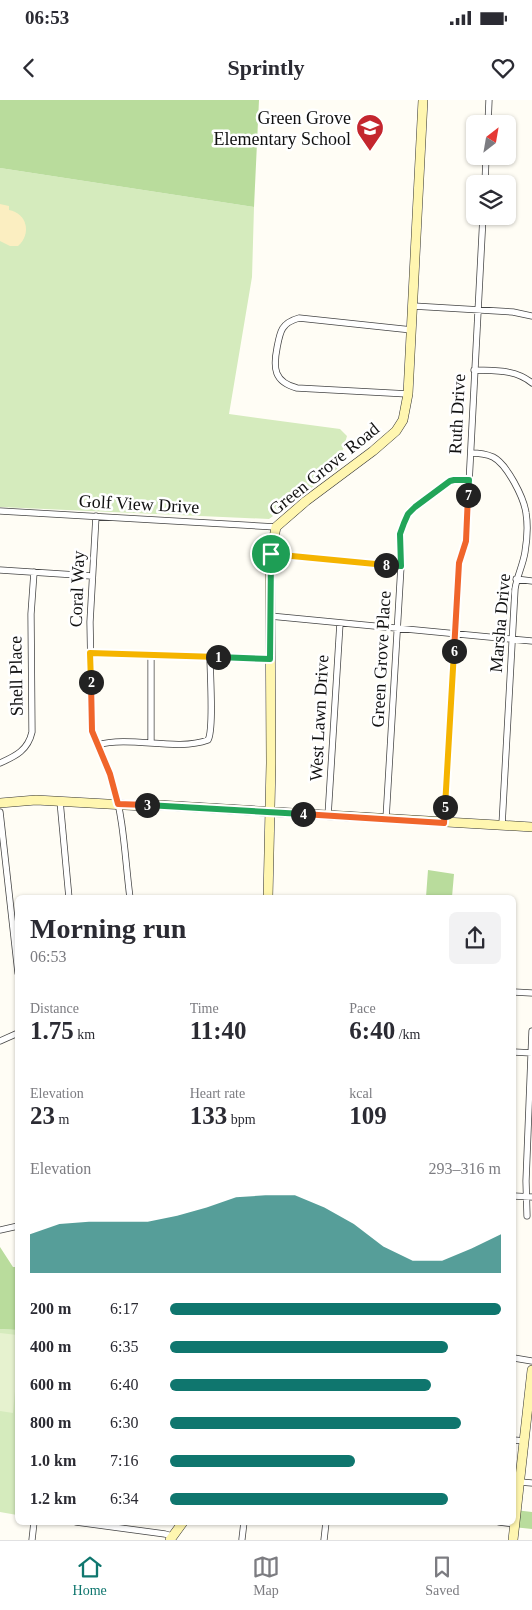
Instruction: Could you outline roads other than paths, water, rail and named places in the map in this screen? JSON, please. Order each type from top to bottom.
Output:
[{"type":"street","name":"Green Grove Road","points":[[268,895],[271,813],[271,554],[276,527],[306,501],[373,451],[396,431],[404,420],[408,394],[412,330],[424,100]]},
{"type":"street","points":[[488,115],[489,100]]},
{"type":"street","name":"Ruth Drive","points":[[444,823],[459,563],[466,541],[483,225]]},
{"type":"street","points":[[413,306],[513,312],[532,316]]},
{"type":"street","points":[[408,394],[297,388],[283,382],[275,370],[274,363],[280,331],[292,320],[299,318],[412,330]]},
{"type":"street","points":[[474,370],[510,372],[518,374],[532,383]]},
{"type":"street","name":"Marsha Drive","points":[[470,454],[486,454],[502,464],[508,471],[524,507],[527,519],[525,552],[516,579],[502,825]]},
{"type":"street","name":"Green Grove Place","points":[[386,819],[401,566],[400,534],[408,514],[415,507],[450,481],[469,480]]},
{"type":"street","name":"Golf View Drive","points":[[0,511],[276,527]]},
{"type":"street","name":"Coral Way","points":[[96,516],[90,653],[92,730],[110,774],[121,817],[130,895]]},
{"type":"street","points":[[271,554],[401,566]]},
{"type":"street","points":[[0,570],[92,576]]},
{"type":"street","name":"Shell Place","points":[[0,763],[22,752],[28,744],[32,732],[31,614],[34,572]]},
{"type":"street","points":[[516,579],[532,581]]},
{"type":"street","points":[[270,616],[532,641]]},
{"type":"street","name":"West Lawn Drive","points":[[328,816],[340,623]]},
{"type":"street","points":[[90,653],[270,659]]},
{"type":"street","points":[[151,655],[151,743]]},
{"type":"street","points":[[97,745],[109,742],[182,744],[208,740],[210,736],[210,657]]},
{"type":"street","points":[[0,803],[36,800],[158,805],[532,827]]},
{"type":"street","points":[[60,802],[69,895]]},
{"type":"street","points":[[0,812],[15,948]]},
{"type":"street","points":[[0,882],[7,882]]},
{"type":"street","points":[[516,992],[532,993]]},
{"type":"street","points":[[527,1216],[532,1031]]},
{"type":"street","points":[[0,1041],[15,1034]]},
{"type":"street","points":[[516,1052],[532,1053]]},
{"type":"street","points":[[516,1196],[529,1197]]},
{"type":"street","points":[[0,1230],[15,1227]]},
{"type":"street","points":[[516,1358],[532,1361]]},
{"type":"street","points":[[516,1516],[532,1370]]},
{"type":"street","points":[[516,1440],[524,1441]]},
{"type":"street","points":[[520,1482],[532,1484]]},
{"type":"street","points":[[32,1540],[34,1525]]},
{"type":"street","points":[[98,1525],[156,1533],[171,1538],[181,1525]]},
{"type":"street","points":[[242,1539],[244,1525]]},
{"type":"street","points":[[324,1540],[326,1525]]},
{"type":"street","points":[[513,1540],[515,1525]]},
{"type":"place","name":"Green Grove Elementary School","points":[[370,152]]}]
